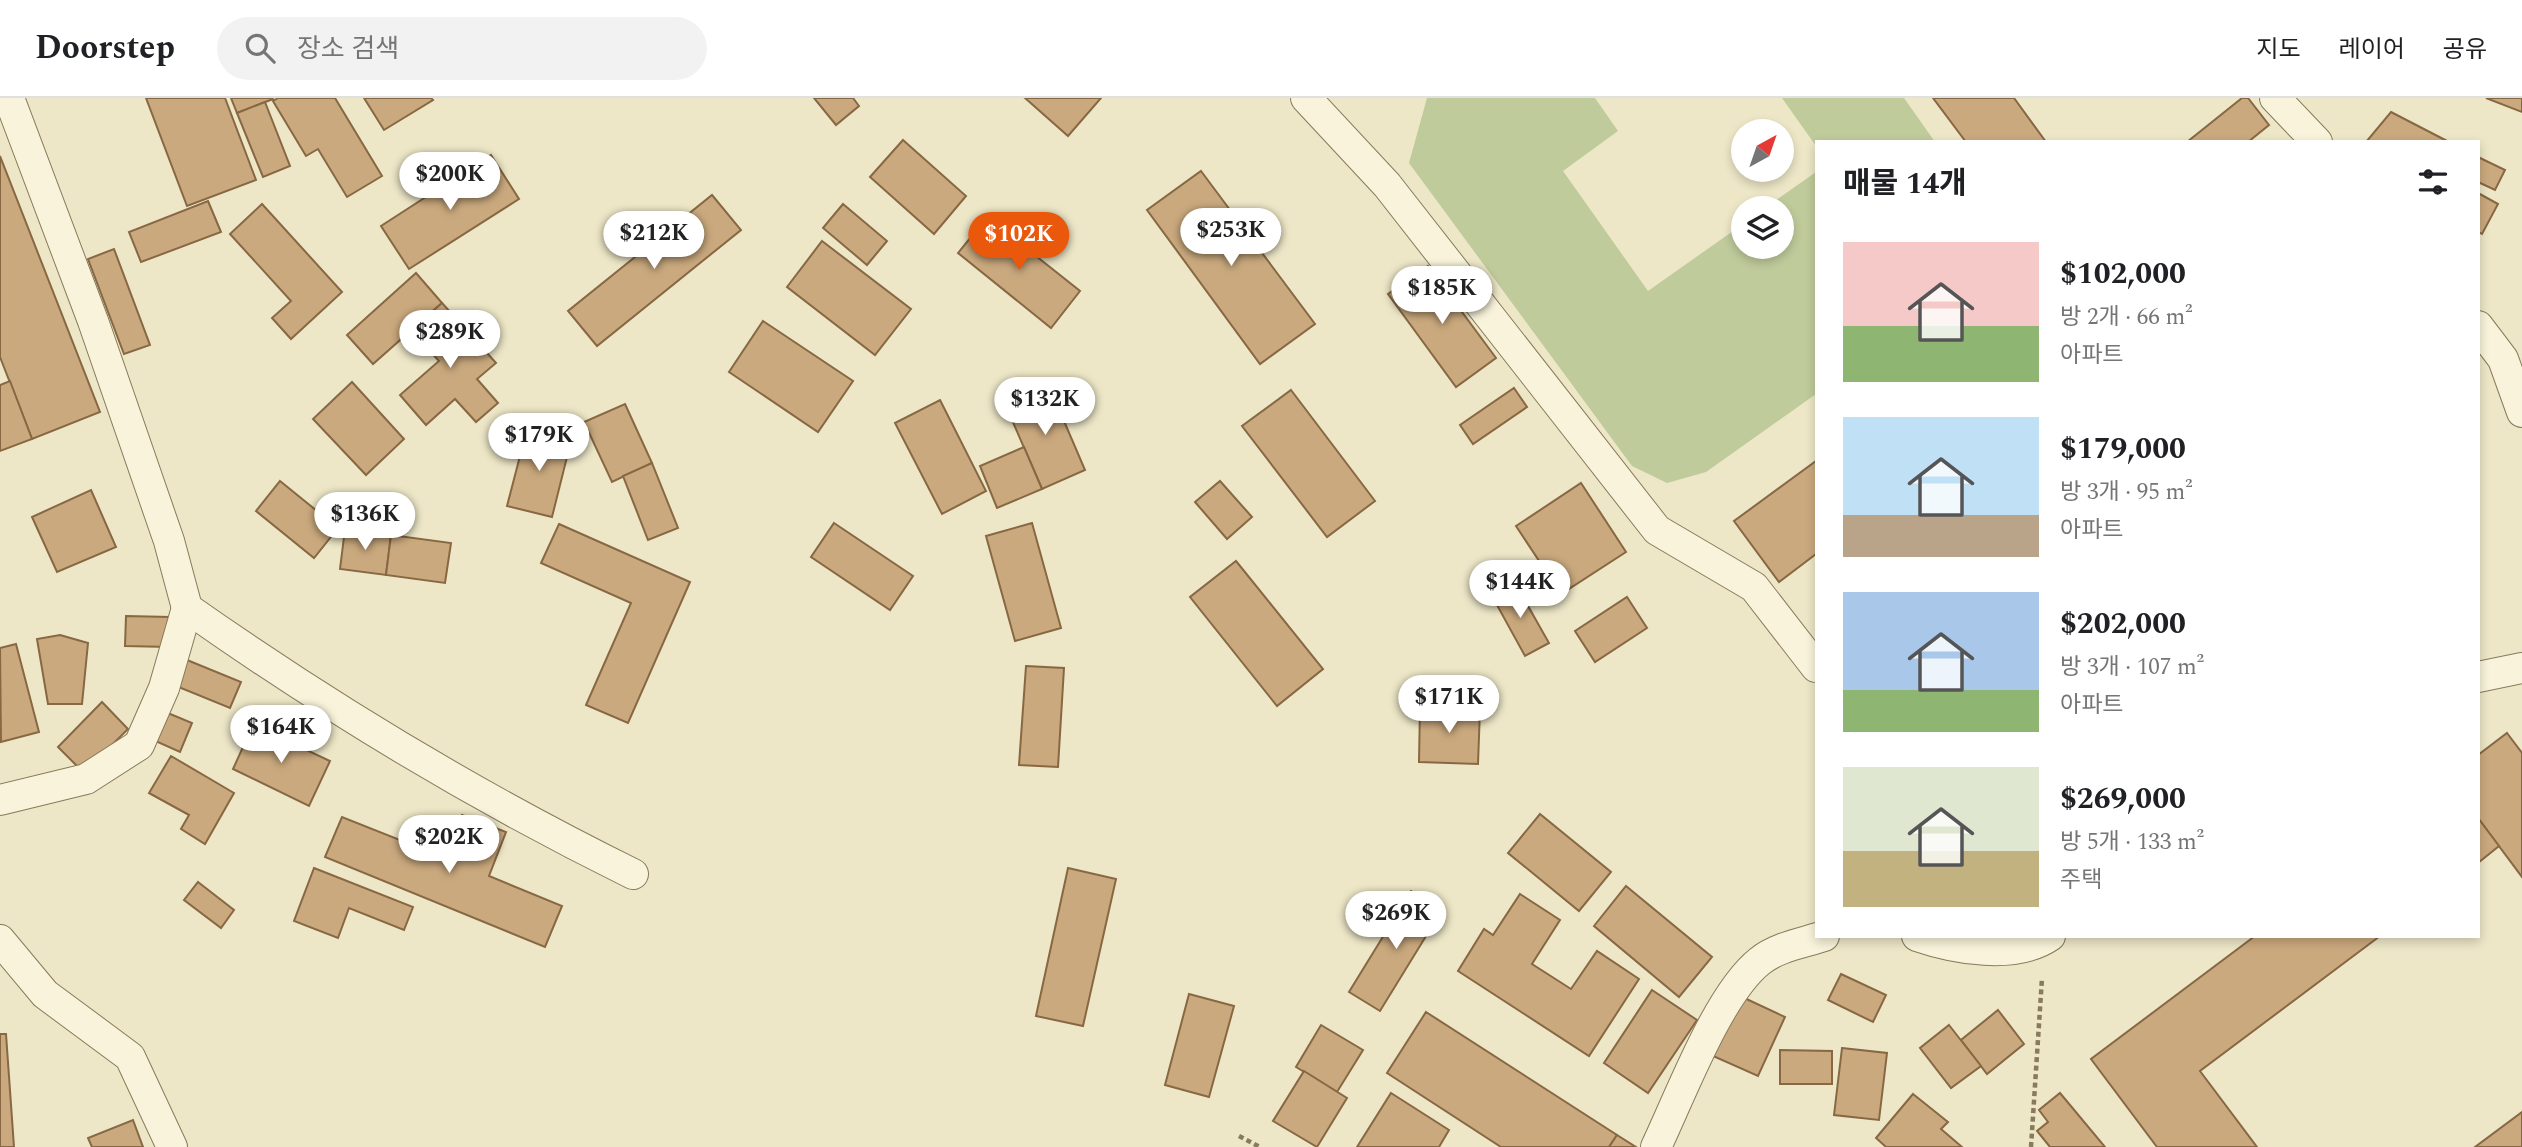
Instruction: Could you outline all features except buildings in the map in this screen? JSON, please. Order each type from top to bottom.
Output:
[{"type":"street","points":[[0,800],[86,779],[139,745],[164,688],[182,634],[187,608],[169,541],[93,321],[9,98]]},
{"type":"street","points":[[1306,98],[1387,185],[1657,530],[1754,587],[1815,666]]},
{"type":"street","points":[[2275,98],[2315,140]]},
{"type":"street","points":[[2480,329],[2503,359],[2522,412]]},
{"type":"street","points":[[187,608],[371,732],[555,836],[633,874]]},
{"type":"street","points":[[2480,677],[2522,668]]},
{"type":"street","points":[[1656,1147],[1726,1000],[1760,960],[1818,938]]},
{"type":"street","points":[[1923,938],[1938,943],[1997,950],[2038,940]]},
{"type":"street","points":[[0,940],[45,994],[130,1057],[172,1147]]},
{"type":"path","points":[[2031,1147],[2042,973],[2038,940]]},
{"type":"path","points":[[1239,1136],[1259,1147]]},
{"type":"green space","points":[[1427,98],[1595,98],[1618,131],[1563,171],[1648,291],[1731,232],[1731,259],[1794,259],[1794,196],[1782,196],[1815,173],[1815,395],[1706,472],[1667,483],[1632,466],[1409,163]]},
{"type":"green space","points":[[1782,98],[1904,98],[1934,140],[1815,140],[1815,145]]}]
